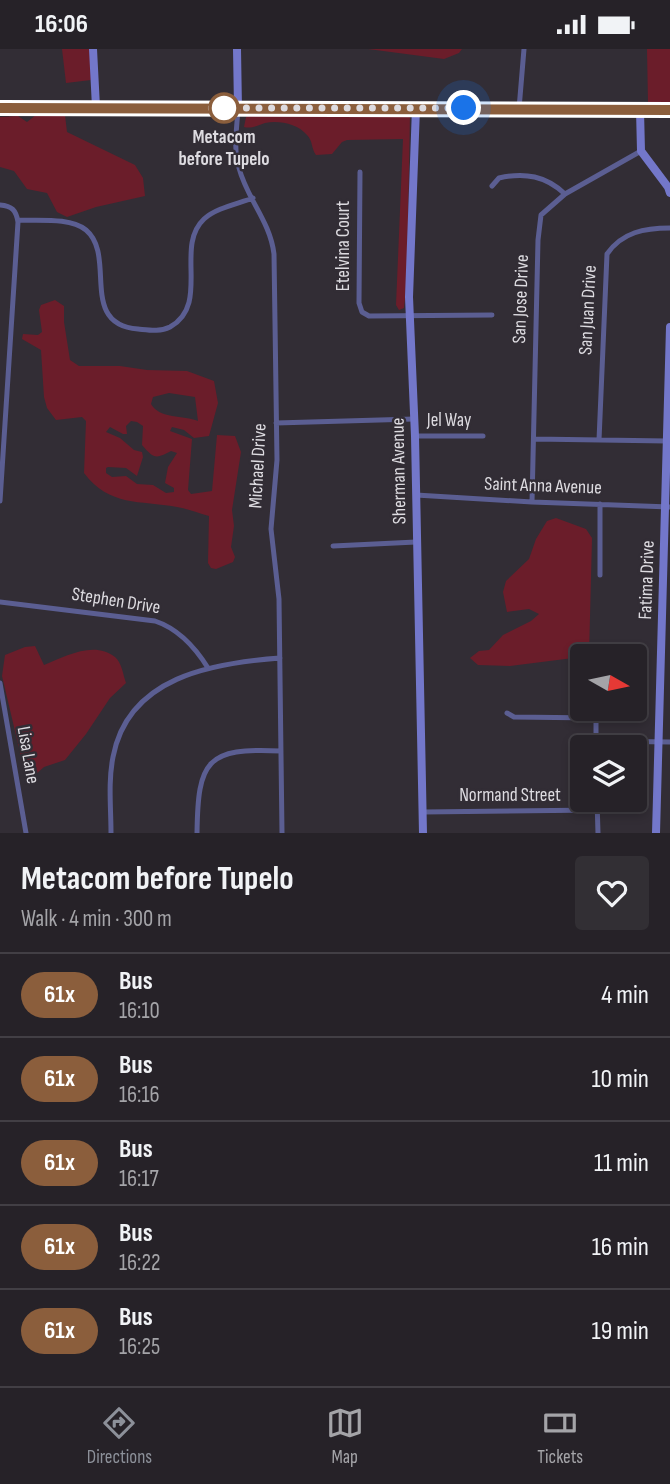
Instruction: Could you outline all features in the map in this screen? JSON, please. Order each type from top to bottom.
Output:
[{"type":"main road","points":[[0,107],[670,110]]},
{"type":"street","points":[[93,49],[96,107]]},
{"type":"street","points":[[237,49],[238,108]]},
{"type":"street","points":[[519,109],[524,49]]},
{"type":"street","name":"Michael Drive","points":[[238,108],[236,154],[240,173],[267,226],[274,254],[276,488],[271,529],[279,589],[282,833]]},
{"type":"street","name":"Sherman Avenue","points":[[416,109],[410,317],[424,833]]},
{"type":"street","points":[[640,110],[641,151],[669,189]]},
{"type":"street","name":"San Jose Drive","points":[[532,502],[538,240],[541,215],[565,194],[641,151]]},
{"type":"street","name":"Etelvina Court","points":[[360,172],[359,303],[362,312],[369,316],[410,317]]},
{"type":"street","points":[[492,187],[499,178],[513,175],[539,177],[549,181],[565,194]]},
{"type":"street","points":[[18,220],[64,222],[88,231],[99,251],[102,301],[106,311],[120,324],[157,331],[170,327],[188,306],[191,297],[192,239],[196,228],[213,213],[253,198]]},
{"type":"street","points":[[0,205],[11,207],[18,220],[0,501]]},
{"type":"street","name":"San Juan Drive","points":[[599,440],[607,254],[617,242],[634,233],[654,228],[670,228]]},
{"type":"street","points":[[410,317],[492,315]]},
{"type":"street","name":"Fatima Drive","points":[[656,833],[670,327]]},
{"type":"street","points":[[276,423],[414,419]]},
{"type":"street","name":"Jel Way","points":[[415,436],[483,436]]},
{"type":"street","points":[[534,439],[667,442]]},
{"type":"street","name":"Saint Anna Avenue","points":[[415,495],[667,507]]},
{"type":"street","points":[[600,504],[600,575]]},
{"type":"street","points":[[333,545],[416,542]]},
{"type":"street","name":"Stephen Drive","points":[[0,602],[162,623],[184,637],[208,668]]},
{"type":"street","points":[[111,833],[113,757],[127,721],[136,708],[157,690],[208,668],[244,660],[280,658]]},
{"type":"street","name":"Lisa Lane","points":[[0,683],[26,833]]},
{"type":"street","points":[[507,713],[514,717],[570,718]]},
{"type":"street","points":[[647,742],[670,743]]},
{"type":"street","points":[[197,833],[197,795],[202,778],[211,764],[240,750],[281,751]]},
{"type":"street","name":"Normand Street","points":[[423,811],[570,810]]},
{"type":"street","points":[[597,812],[597,833]]},
{"type":"shaded area","points":[[62,49],[90,49],[91,80],[66,83]]},
{"type":"shaded area","points":[[368,49],[462,49],[444,59]]},
{"type":"shaded area","points":[[647,49],[670,49],[670,103],[648,103]]},
{"type":"shaded area","points":[[324,110],[345,115],[410,113],[407,280],[404,308],[399,310],[396,305],[403,139],[347,140],[332,154],[316,155],[309,137],[293,126],[270,122],[244,127],[246,117],[260,111]]},
{"type":"shaded area","points":[[36,115],[65,115],[67,132],[135,165],[143,178],[145,196],[96,207],[67,217],[57,212],[47,193],[27,189],[14,171],[0,167],[0,117],[18,116],[27,122]]},
{"type":"shaded area","points":[[55,300],[64,306],[70,360],[79,366],[187,371],[214,381],[218,403],[209,436],[194,438],[184,430],[172,427],[170,431],[192,439],[188,490],[191,494],[212,491],[217,435],[235,436],[241,452],[232,510],[233,562],[216,569],[211,568],[208,563],[209,516],[177,507],[115,497],[104,492],[84,473],[86,421],[82,417],[56,420],[47,408],[44,397],[41,350],[22,339],[23,334],[38,335],[42,332],[39,310],[41,305]],"holes":[[[169,393],[195,397],[198,421],[155,409],[151,404],[153,397]],[[131,421],[143,426],[142,445],[152,455],[158,456],[171,451],[177,453],[168,467],[165,483],[174,488],[174,492],[166,493],[153,485],[137,484],[126,476],[112,477],[106,473],[108,467],[126,468],[137,476],[142,452],[134,450],[120,438],[106,432],[110,427],[127,434],[126,426]]]},
{"type":"shaded area","points":[[556,518],[586,529],[592,538],[589,644],[570,644],[570,658],[510,666],[478,665],[470,658],[479,651],[489,650],[503,635],[539,614],[529,609],[507,612],[503,592],[506,581],[529,559],[536,539],[547,521]]},
{"type":"shaded area","points":[[35,646],[44,665],[79,652],[107,652],[119,662],[126,683],[110,698],[65,760],[44,767],[27,782],[2,676],[5,655]]},
{"type":"bus line","name":"61x","points":[[0,108],[670,110]]},
{"type":"place","name":"Metacom before Tupelo","points":[[224,108]]},
{"type":"route","points":[[224,108],[210,108],[464,108]]}]
